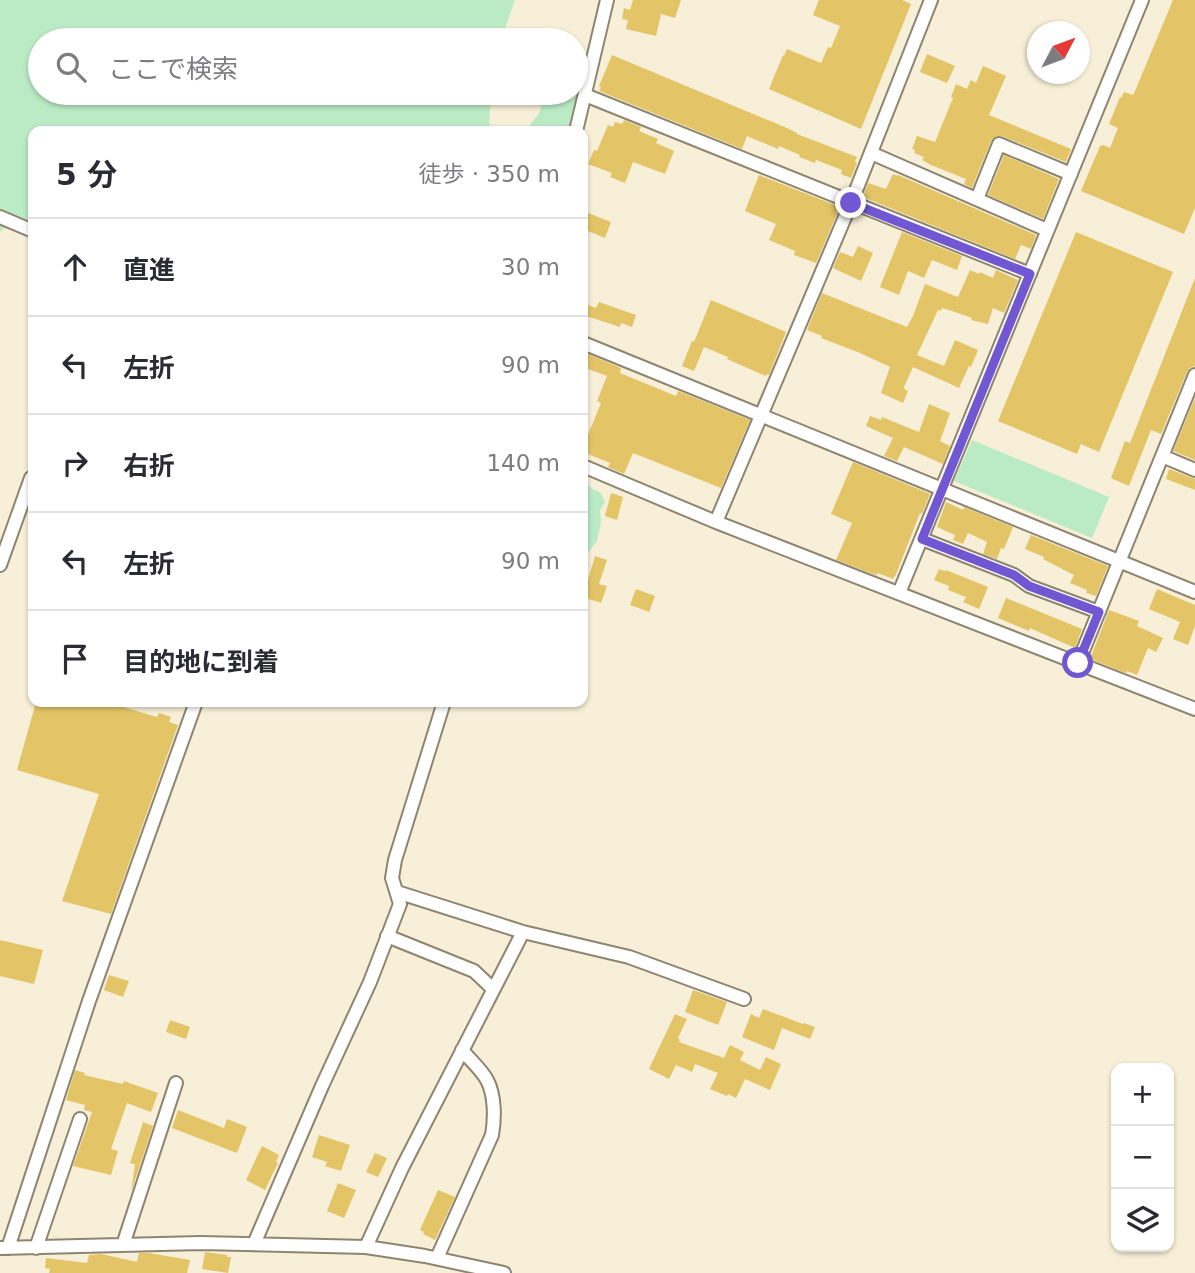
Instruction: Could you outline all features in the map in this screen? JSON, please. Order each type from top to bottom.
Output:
[{"type":"street","points":[[588,82],[607,0]]},
{"type":"street","points":[[716,522],[851,203],[931,0]]},
{"type":"street","points":[[899,593],[1142,0]]},
{"type":"street","points":[[588,96],[1030,274]]},
{"type":"street","points":[[577,126],[582,105]]},
{"type":"street","points":[[976,199],[999,144],[1071,174]]},
{"type":"street","points":[[871,153],[1047,230]]},
{"type":"street","points":[[0,217],[28,230]]},
{"type":"street","points":[[588,344],[1195,592]]},
{"type":"street","points":[[1078,663],[1162,456],[1190,403],[1195,376]]},
{"type":"street","points":[[1162,456],[1195,470]]},
{"type":"street","points":[[588,468],[716,522],[1195,709]]},
{"type":"street","points":[[1,560],[28,486]]},
{"type":"street","points":[[922,539],[1014,575],[1029,586],[1099,612]]},
{"type":"street","points":[[194,707],[4,1248],[201,1243],[366,1247],[437,1258],[504,1273]]},
{"type":"street","points":[[254,1244],[370,982],[400,904],[392,878],[395,860],[442,707]]},
{"type":"street","points":[[397,892],[523,932],[629,957],[744,999]]},
{"type":"street","points":[[366,1247],[402,1168],[523,932]]},
{"type":"street","points":[[387,936],[474,971],[494,989]]},
{"type":"street","points":[[437,1258],[492,1135],[494,1122],[492,1093],[487,1080],[462,1050]]},
{"type":"street","points":[[123,1245],[176,1083]]},
{"type":"street","points":[[36,1248],[80,1119]]},
{"type":"green space","points":[[0,0],[515,0],[505,28],[28,28],[28,105],[490,105],[491,126],[28,126],[28,234],[18,233],[10,227],[0,232]]},
{"type":"green space","points":[[541,105],[577,105],[571,120],[572,126],[530,126]]},
{"type":"green space","points":[[972,440],[1109,497],[1092,538],[954,481]]},
{"type":"green space","points":[[588,485],[601,493],[605,502],[600,510],[601,523],[597,541],[588,553]]},
{"type":"building","points":[[633,0],[681,0],[675,18],[661,14],[656,36],[626,29],[628,20],[622,19],[624,8],[630,10]]},
{"type":"building","points":[[819,0],[902,0],[911,4],[861,129],[769,89],[787,49],[821,63],[828,47],[831,48],[840,26],[813,15]]},
{"type":"building","points":[[1173,0],[1195,0],[1195,208],[1184,234],[1081,191],[1100,146],[1110,148],[1118,128],[1109,124],[1120,97],[1124,92],[1133,95]]},
{"type":"building","points":[[927,54],[955,66],[947,83],[920,72]]},
{"type":"building","points":[[612,55],[857,157],[851,178],[841,174],[842,170],[816,160],[815,163],[779,146],[778,149],[747,136],[742,149],[599,91]]},
{"type":"building","points":[[983,66],[1006,76],[989,115],[1071,149],[1066,162],[997,136],[991,141],[972,188],[964,184],[966,179],[931,165],[922,160],[924,157],[914,153],[915,150],[912,149],[917,136],[935,142],[956,84],[967,89],[971,80],[976,83]]},
{"type":"building","points":[[624,120],[641,127],[639,131],[658,139],[656,143],[674,151],[665,174],[633,162],[625,183],[610,177],[612,173],[588,164],[608,125],[613,127],[615,122],[622,124]]},
{"type":"building","points":[[1004,155],[1059,179],[1043,219],[988,195]]},
{"type":"building","points":[[893,174],[1036,235],[1031,249],[1021,245],[1015,259],[863,197],[868,183],[886,189]]},
{"type":"building","points":[[759,175],[840,207],[816,263],[794,255],[795,251],[769,240],[776,224],[745,211]]},
{"type":"building","points":[[588,213],[611,222],[605,238],[588,231]]},
{"type":"building","points":[[902,232],[962,256],[957,270],[932,260],[924,278],[908,271],[899,295],[880,287]]},
{"type":"building","points":[[1076,232],[1173,272],[1099,452],[1081,444],[1077,454],[998,421]]},
{"type":"building","points":[[858,246],[873,253],[861,281],[833,268],[840,252],[853,257]]},
{"type":"building","points":[[970,270],[993,278],[996,270],[1018,280],[1004,313],[993,308],[988,324],[942,308],[941,311],[938,310],[917,355],[944,366],[955,340],[978,350],[959,388],[913,367],[904,387],[908,391],[903,403],[881,393],[890,367],[807,330],[822,293],[907,327],[925,284],[958,297]]},
{"type":"building","points":[[1195,278],[1195,366],[1187,372],[1161,434],[1151,430],[1129,486],[1111,478],[1125,441],[1130,443]]},
{"type":"building","points":[[711,300],[786,332],[769,375],[766,376],[704,347],[694,371],[682,366]]},
{"type":"building","points":[[599,302],[636,315],[632,327],[621,323],[620,327],[588,317],[588,305],[596,308]]},
{"type":"building","points":[[588,354],[621,368],[620,373],[676,396],[678,391],[750,420],[721,488],[633,453],[624,474],[608,467],[610,463],[588,454],[588,435],[601,403],[597,401],[607,376],[588,369]]},
{"type":"building","points":[[1195,398],[1195,460],[1173,451]]},
{"type":"building","points":[[929,404],[950,413],[940,441],[950,446],[943,464],[904,447],[897,461],[884,456],[893,438],[866,426],[870,416],[881,420],[882,417],[919,432]]},
{"type":"building","points":[[853,462],[930,494],[893,579],[836,560],[852,523],[831,514]]},
{"type":"building","points":[[1169,469],[1195,479],[1195,490],[1166,479]]},
{"type":"building","points":[[611,493],[623,497],[617,520],[605,516]]},
{"type":"building","points":[[946,502],[1013,527],[997,559],[983,554],[987,542],[968,533],[963,544],[953,540],[955,535],[937,527]]},
{"type":"building","points":[[1031,535],[1108,566],[1096,596],[1070,583],[1074,575],[1025,549]]},
{"type":"building","points":[[595,556],[607,560],[599,584],[607,586],[601,603],[588,599],[588,580]]},
{"type":"building","points":[[939,569],[988,587],[979,609],[963,602],[966,597],[948,590],[949,586],[934,580]]},
{"type":"building","points":[[636,589],[655,596],[649,612],[630,605]]},
{"type":"building","points":[[1157,589],[1195,605],[1195,626],[1188,645],[1173,639],[1180,622],[1149,609]]},
{"type":"building","points":[[1006,598],[1082,629],[1075,648],[1030,628],[1029,631],[998,618]]},
{"type":"building","points":[[1109,610],[1139,621],[1137,626],[1163,638],[1156,652],[1148,648],[1137,675],[1090,659]]},
{"type":"building","points":[[35,707],[123,707],[157,717],[159,713],[171,717],[169,722],[178,725],[111,914],[62,901],[99,794],[17,770]]},
{"type":"building","points":[[0,940],[43,950],[34,984],[0,976]]},
{"type":"building","points":[[109,975],[129,981],[123,997],[104,990]]},
{"type":"building","points":[[693,990],[727,1002],[718,1025],[685,1012]]},
{"type":"building","points":[[763,1009],[815,1027],[810,1039],[782,1028],[774,1050],[742,1037],[751,1014],[759,1018]]},
{"type":"building","points":[[675,1014],[687,1019],[678,1038],[679,1042],[724,1058],[730,1045],[744,1052],[740,1060],[760,1070],[766,1057],[781,1064],[770,1090],[745,1079],[736,1098],[710,1089],[718,1073],[695,1064],[692,1072],[676,1065],[669,1079],[649,1069]]},
{"type":"building","points":[[170,1020],[190,1027],[186,1039],[166,1032]]},
{"type":"building","points":[[75,1070],[85,1073],[84,1075],[123,1084],[124,1081],[158,1093],[151,1112],[127,1103],[111,1149],[118,1151],[111,1175],[73,1166],[92,1112],[84,1110],[85,1105],[66,1100]]},
{"type":"building","points":[[178,1110],[224,1128],[227,1119],[247,1127],[237,1153],[172,1128]]},
{"type":"building","points":[[143,1122],[153,1126],[131,1192],[135,1164],[130,1163]]},
{"type":"building","points":[[319,1135],[350,1145],[341,1171],[325,1166],[327,1162],[312,1157]]},
{"type":"building","points":[[262,1146],[279,1155],[265,1190],[246,1180]]},
{"type":"building","points":[[375,1153],[387,1158],[378,1177],[366,1172]]},
{"type":"building","points":[[338,1183],[356,1190],[344,1218],[327,1211]]},
{"type":"building","points":[[438,1190],[455,1197],[435,1240],[420,1230]]},
{"type":"building","points":[[205,1252],[231,1257],[228,1273],[202,1269]]},
{"type":"building","points":[[139,1253],[190,1260],[187,1273],[49,1273],[50,1269],[45,1268],[46,1258],[87,1263],[89,1255],[101,1254],[137,1262]]},
{"type":"route","points":[[851,203],[1030,274],[922,539],[1014,575],[1029,586],[1099,612],[1078,663]]}]
